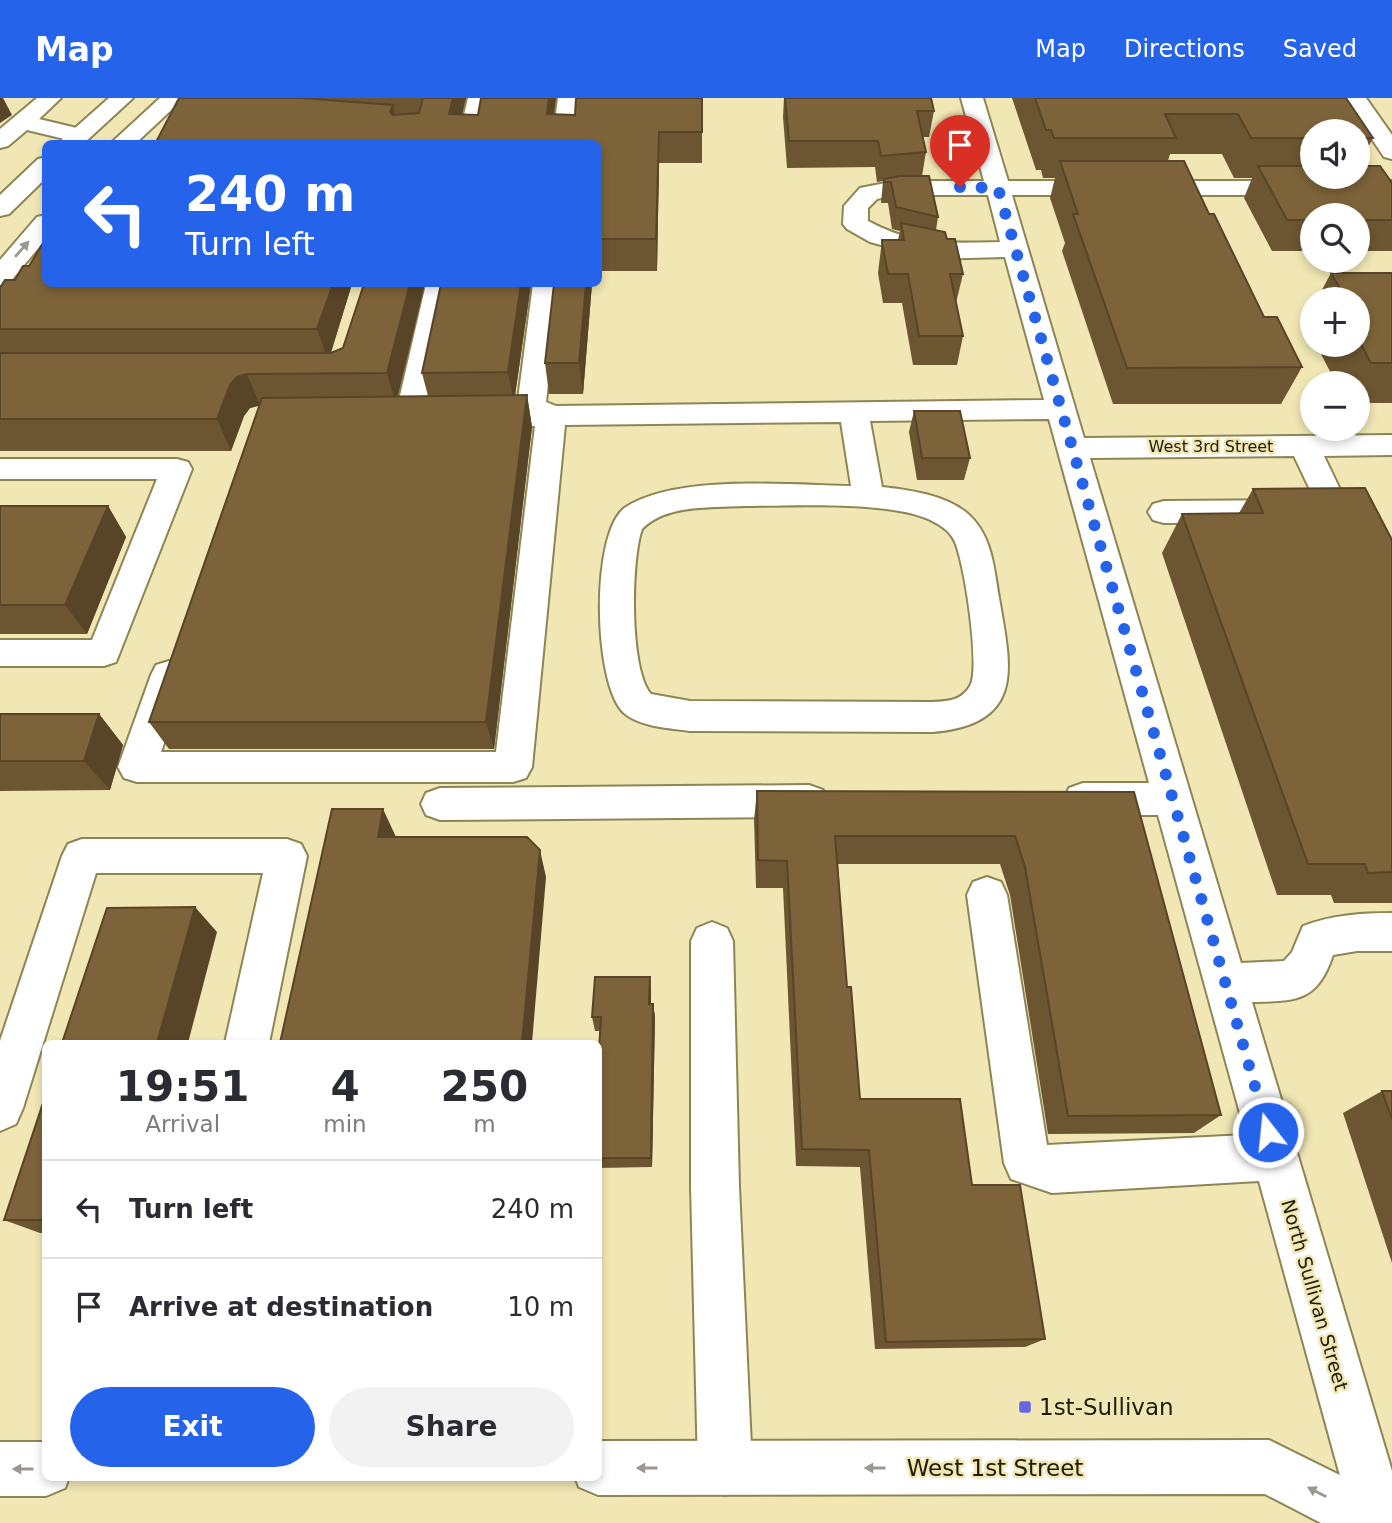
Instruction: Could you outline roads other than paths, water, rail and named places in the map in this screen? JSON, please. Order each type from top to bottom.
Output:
[{"type":"street","points":[[0,141],[50,98]]},
{"type":"street","points":[[22,122],[73,139],[122,98]]},
{"type":"street","points":[[470,140],[479,98]]},
{"type":"street","points":[[564,140],[569,98]]},
{"type":"street","name":"North Sullivan Street","points":[[972,98],[1379,1523]]},
{"type":"street","points":[[1355,98],[1389,143]]},
{"type":"street","points":[[127,140],[174,106]]},
{"type":"street","points":[[0,209],[42,168]]},
{"type":"street","points":[[1015,249],[932,251],[879,237],[856,224],[856,205],[869,193],[896,188],[1392,188]]},
{"type":"street","points":[[0,277],[42,227]]},
{"type":"street","points":[[439,287],[419,417],[1061,409]]},
{"type":"street","points":[[546,287],[531,406],[551,416]]},
{"type":"street","points":[[853,413],[869,497]]},
{"type":"street","points":[[178,651],[137,768],[513,768],[551,416]]},
{"type":"street","name":"West 3rd Street","points":[[1072,447],[1392,445]]},
{"type":"street","points":[[1304,446],[1335,511]]},
{"type":"street","points":[[0,469],[177,469],[104,653],[0,653]]},
{"type":"street","points":[[869,497],[914,501],[939,511],[962,526],[974,545],[994,663],[990,686],[978,702],[959,715],[933,717],[690,716],[657,712],[636,703],[626,690],[620,666],[620,552],[623,533],[634,516],[655,504],[688,498],[869,497]]},
{"type":"street","points":[[1164,512],[1335,511],[1366,525],[1392,579]]},
{"type":"street","points":[[1052,799],[1172,799]]},
{"type":"street","points":[[440,804],[843,801]]},
{"type":"street","points":[[0,1108],[82,856],[287,856],[248,1040]]},
{"type":"street","points":[[987,895],[1027,1163],[1052,1170],[1275,1157]]},
{"type":"street","points":[[1225,983],[1294,981],[1309,964],[1318,939],[1357,932],[1392,932]]},
{"type":"street","points":[[712,941],[715,1186],[725,1468]]},
{"type":"street","name":"West 1st Street","points":[[602,1468],[1269,1467],[1379,1523]]},
{"type":"street","points":[[0,1469],[42,1469]]},
{"type":"place","name":"1st-Sullivan","points":[[1025,1407]]}]
